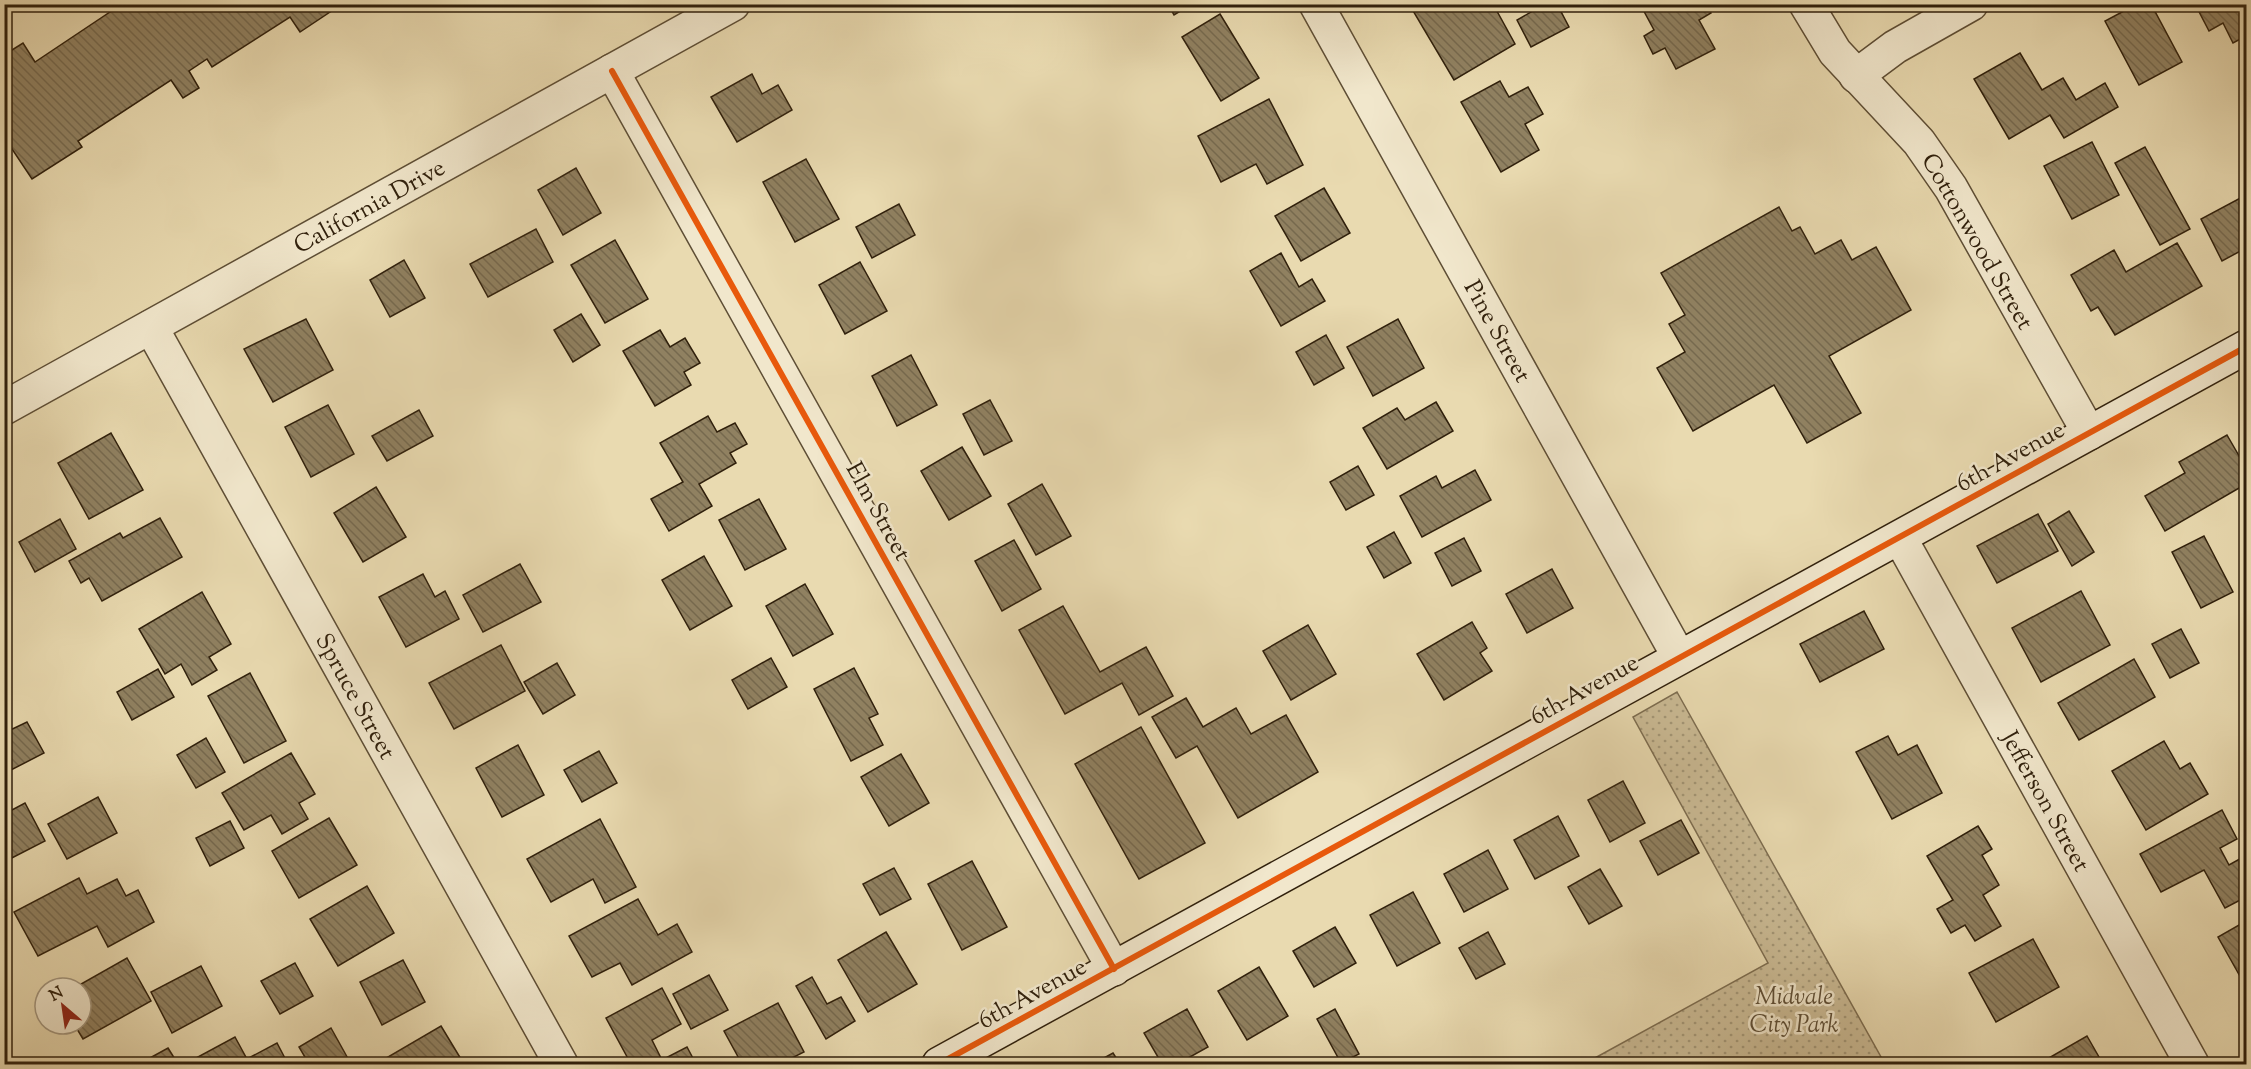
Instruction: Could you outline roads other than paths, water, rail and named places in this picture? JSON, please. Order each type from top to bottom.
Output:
[{"type":"street","name":"California Drive","points":[[4,408],[733,4]]},
{"type":"street","name":"Pine Street","points":[[1316,4],[1679,657]]},
{"type":"street","name":"Cottonwood Street","points":[[1806,4],[1835,52],[1919,142],[1951,188],[2089,433]]},
{"type":"street","points":[[1856,76],[1895,47],[1971,4]]},
{"type":"street","name":"Elm Street","points":[[612,71],[1114,969]]},
{"type":"street","name":"Spruce Street","points":[[151,327],[561,1065]]},
{"type":"street","name":"6th Avenue","points":[[939,1065],[2247,347]]},
{"type":"street","name":"Jefferson Street","points":[[1900,538],[2192,1065]]},
{"type":"park label","name":"Midvale City Park","points":[[1794,1010]]}]
